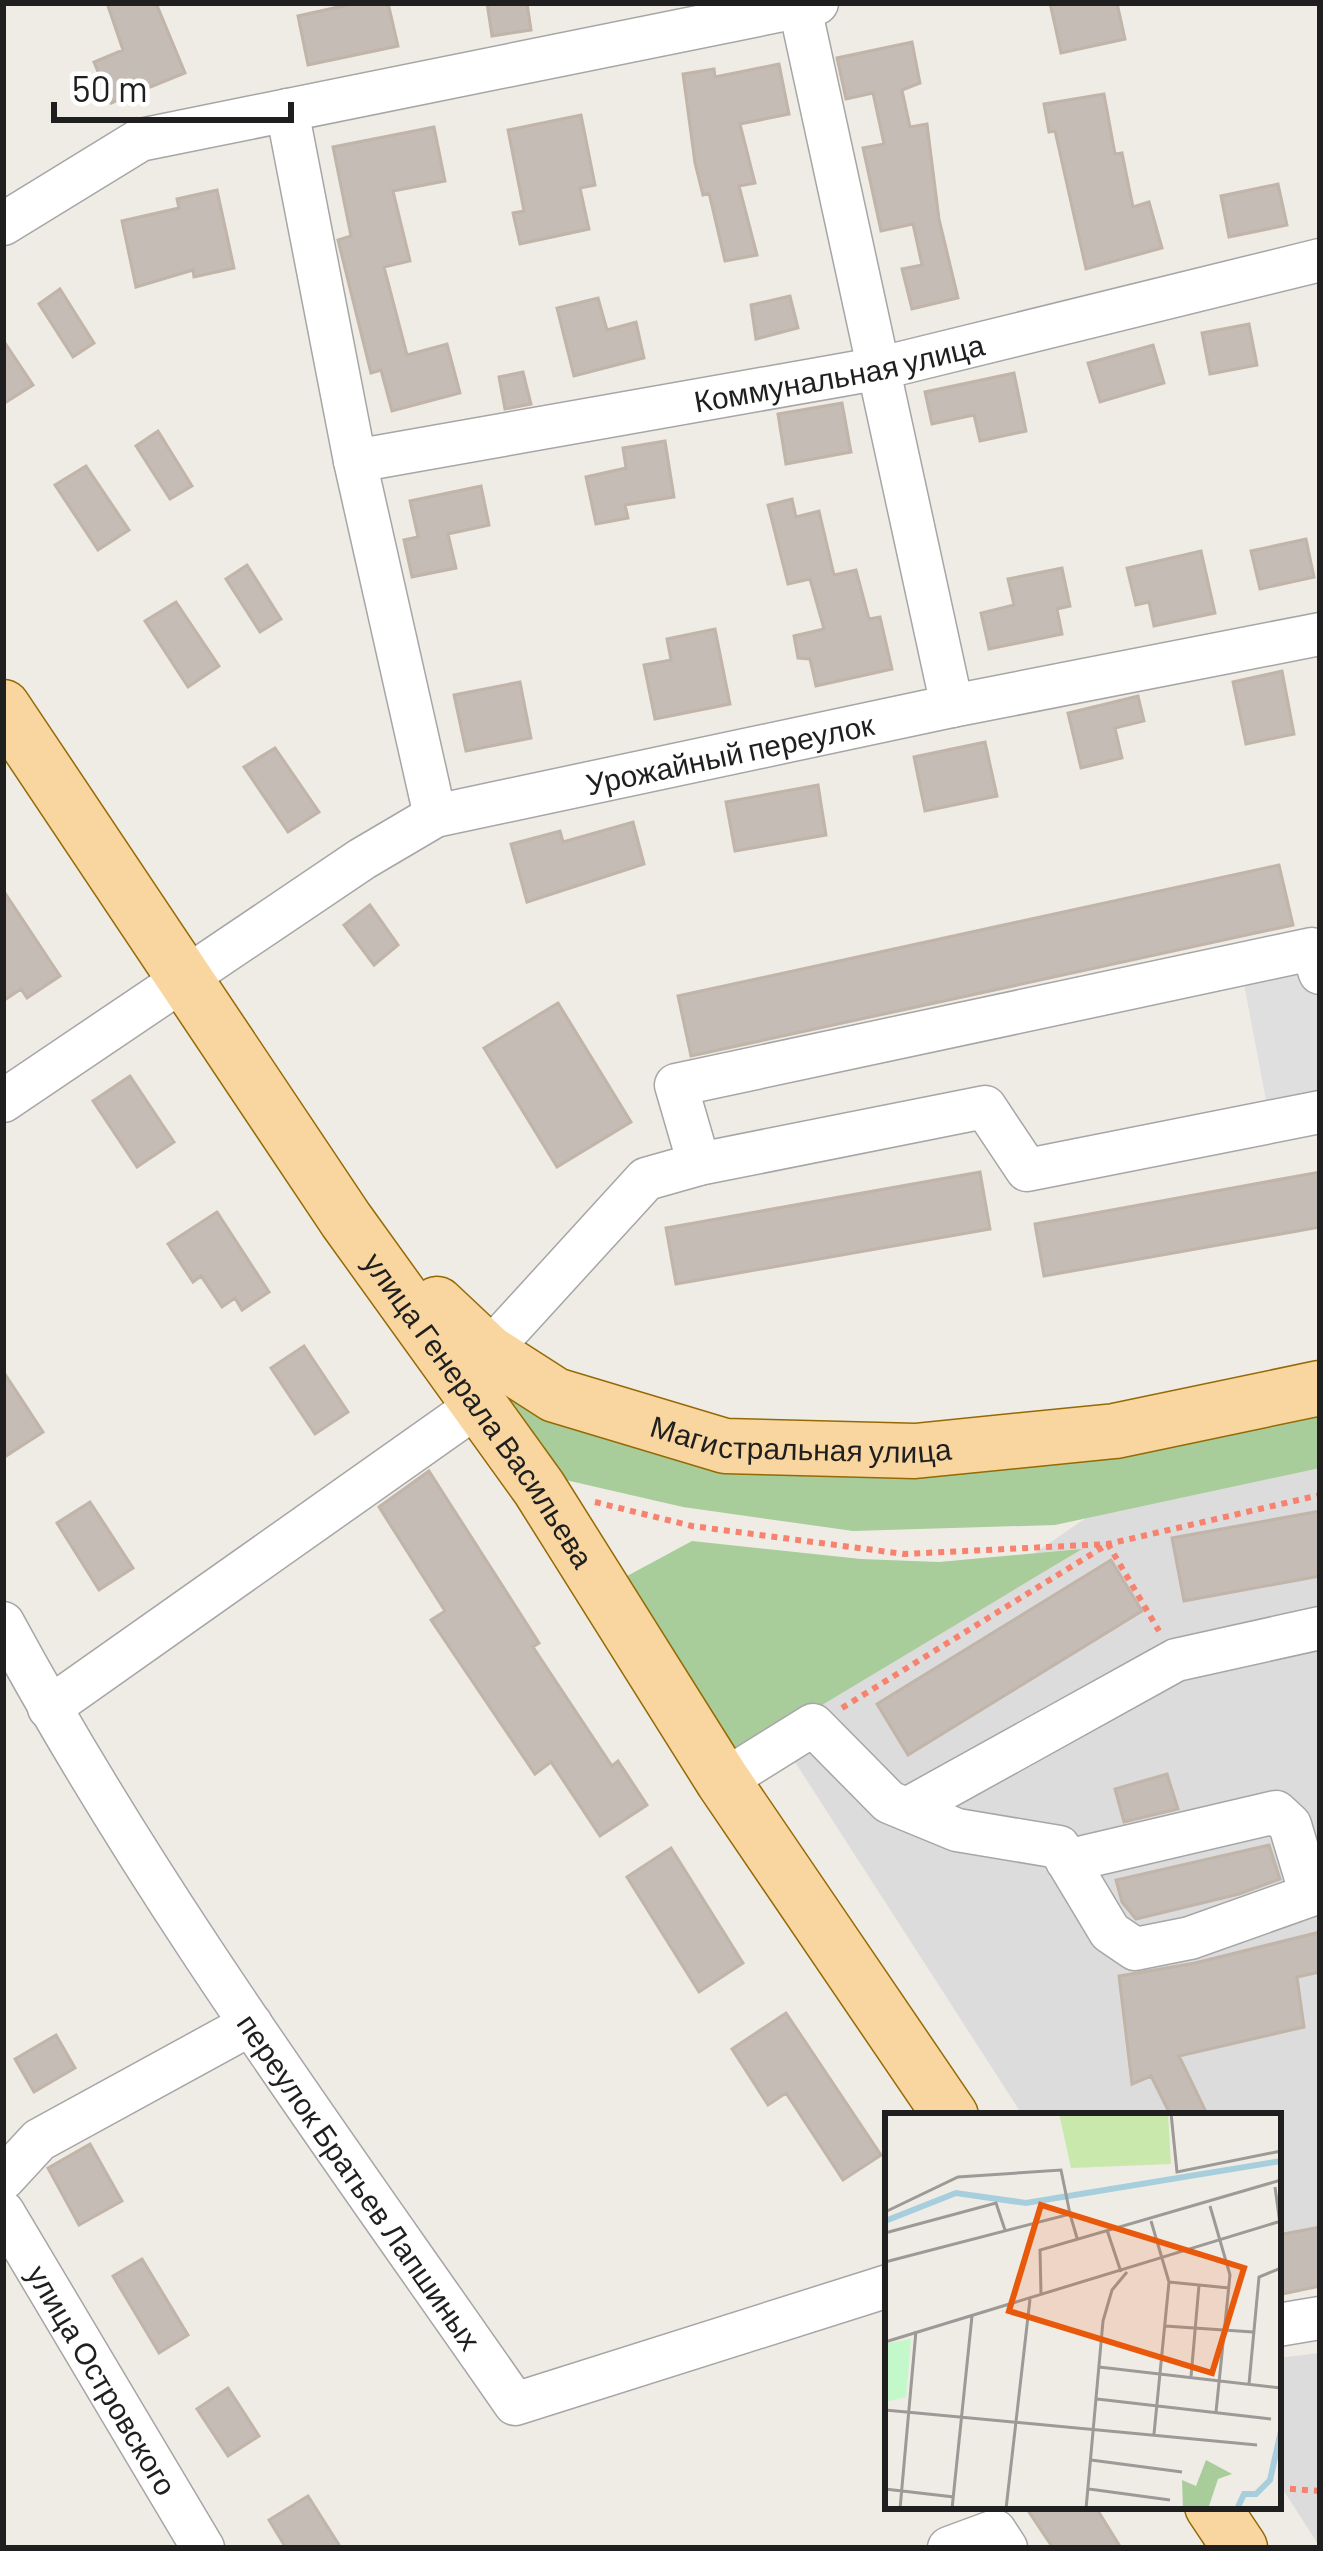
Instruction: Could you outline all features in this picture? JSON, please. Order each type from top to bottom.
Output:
[{"type":"main road","name":"улица Генерала Васильева","points":[[3,707],[346,1220]]},
{"type":"main road","name":"Магистральная улица","points":[[346,1220],[484,1377],[724,1446],[916,1451],[1115,1431],[1320,1388]]},
{"type":"main road","name":"улица Генерала Васильева","points":[[484,1377],[539,1488],[722,1781],[949,2113]]},
{"type":"main road","points":[[1214,2509],[1240,2548]]},
{"type":"street","points":[[3,224],[140,140],[805,4],[952,706]]},
{"type":"street","points":[[287,110],[355,461],[435,816]]},
{"type":"street","name":"Коммунальная улица","points":[[355,461],[881,368],[1320,260]]},
{"type":"street","name":"Урожайный переулок","points":[[3,1101],[362,859],[435,816],[952,706],[1320,634]]},
{"type":"street","points":[[699,1164],[676,1085],[1312,949],[1320,973]]},
{"type":"street","points":[[49,1708],[484,1377],[646,1178],[985,1107],[1027,1170],[1320,1112]]},
{"type":"street","name":"переулок Братьев Лапшиных","points":[[3,1624],[49,1708],[251,2024],[515,2404],[885,2287]]},
{"type":"street","points":[[907,1809],[1176,1660],[1320,1628]]},
{"type":"street","points":[[722,1781],[813,1725],[889,1802],[956,1830],[1059,1847],[1067,1861],[1110,1932],[1135,1949],[1190,1938],[1311,1895],[1290,1825],[1276,1812],[1067,1861]]},
{"type":"street","points":[[3,2179],[39,2140],[251,2024]]},
{"type":"street","name":"улица Островского","points":[[3,2212],[203,2548]]},
{"type":"street","points":[[1281,2324],[1320,2318]]},
{"type":"street","points":[[949,2548],[995,2530],[1006,2548]]},
{"type":"path","points":[[539,1488],[692,1526],[904,1554],[1108,1544],[1320,1495]]},
{"type":"path","points":[[1108,1544],[1176,1660]]},
{"type":"path","points":[[813,1725],[1108,1544]]},
{"type":"path","points":[[1281,2488],[1320,2491]]},
{"type":"shaded area","points":[[1320,971],[1320,1112],[1270,1121],[1244,984]]},
{"type":"shaded area","points":[[1320,1459],[1320,2265],[1281,2272],[1281,2113],[1021,2113],[775,1731],[1118,1496]]},
{"type":"shaded area","points":[[1320,2353],[1320,2547],[1281,2487],[1281,2358]]},
{"type":"green space","points":[[493,1391],[540,1412],[895,1474],[1123,1457],[1320,1416],[1320,1468],[1055,1525],[853,1531],[683,1507],[557,1478]]},
{"type":"green space","points":[[692,1541],[861,1559],[939,1562],[1082,1549],[732,1759],[616,1582]]},
{"type":"building","points":[[107,3],[156,3],[185,73],[111,103],[94,62],[123,50]]},
{"type":"building","points":[[356,3],[388,3],[398,46],[308,65],[298,16]]},
{"type":"building","points":[[487,3],[527,3],[531,30],[492,36]]},
{"type":"building","points":[[1050,3],[1117,3],[1125,39],[1061,53]]},
{"type":"building","points":[[912,42],[920,83],[902,90],[910,127],[927,124],[939,219],[958,298],[912,309],[902,269],[922,265],[913,224],[881,231],[863,148],[884,144],[873,93],[846,99],[837,58]]},
{"type":"building","points":[[779,64],[789,114],[740,124],[755,183],[739,186],[757,255],[725,261],[709,193],[703,195],[695,163],[683,74],[714,69],[715,77]]},
{"type":"building","points":[[1104,94],[1115,154],[1122,153],[1133,207],[1149,202],[1162,248],[1086,269],[1055,131],[1049,132],[1044,104]]},
{"type":"building","points":[[581,115],[595,185],[580,188],[589,229],[520,244],[513,213],[524,211],[508,130]]},
{"type":"building","points":[[434,127],[445,181],[393,191],[410,261],[384,267],[407,355],[447,344],[460,393],[392,411],[381,370],[371,373],[338,240],[351,236],[333,147]]},
{"type":"building","points":[[1278,184],[1287,225],[1229,237],[1221,196]]},
{"type":"building","points":[[217,190],[234,268],[194,277],[193,270],[136,287],[122,221],[179,208],[177,199]]},
{"type":"building","points":[[60,289],[94,343],[73,357],[39,304]]},
{"type":"building","points":[[790,296],[798,328],[756,339],[751,305]]},
{"type":"building","points":[[598,298],[607,330],[636,322],[644,358],[574,376],[557,308]]},
{"type":"building","points":[[1249,324],[1257,365],[1210,374],[1202,333]]},
{"type":"building","points":[[3,340],[33,385],[3,404]]},
{"type":"building","points":[[1153,345],[1164,383],[1100,402],[1088,363]]},
{"type":"building","points":[[523,372],[531,404],[505,409],[499,377]]},
{"type":"building","points":[[1014,373],[1026,431],[980,441],[974,415],[932,424],[925,392]]},
{"type":"building","points":[[842,403],[851,452],[786,464],[778,414]]},
{"type":"building","points":[[158,431],[192,486],[170,499],[136,446]]},
{"type":"building","points":[[665,441],[674,497],[625,505],[628,518],[596,524],[586,477],[626,468],[623,448]]},
{"type":"building","points":[[86,466],[129,530],[98,550],[55,485]]},
{"type":"building","points":[[481,486],[489,525],[448,534],[456,568],[412,577],[404,540],[418,537],[410,501]]},
{"type":"building","points":[[792,499],[796,517],[819,511],[834,575],[856,570],[869,619],[880,617],[892,669],[816,686],[810,659],[798,658],[794,636],[824,629],[810,579],[788,584],[768,505]]},
{"type":"building","points":[[1306,539],[1314,577],[1260,589],[1251,551]]},
{"type":"building","points":[[1201,551],[1215,613],[1154,626],[1149,602],[1136,605],[1127,568]]},
{"type":"building","points":[[247,565],[281,619],[260,632],[226,579]]},
{"type":"building","points":[[1062,568],[1070,606],[1057,609],[1062,634],[989,649],[981,613],[1014,605],[1008,579]]},
{"type":"building","points":[[176,602],[219,666],[188,687],[145,621]]},
{"type":"building","points":[[715,629],[730,704],[655,719],[644,665],[671,660],[667,639]]},
{"type":"building","points":[[1282,671],[1294,734],[1246,744],[1233,682]]},
{"type":"building","points":[[520,682],[531,738],[466,751],[454,695]]},
{"type":"building","points":[[1138,696],[1144,721],[1115,728],[1122,758],[1081,768],[1068,713]]},
{"type":"building","points":[[985,742],[997,796],[925,811],[914,757]]},
{"type":"building","points":[[275,748],[319,812],[288,832],[244,767]]},
{"type":"building","points":[[818,785],[826,835],[735,851],[726,802]]},
{"type":"building","points":[[633,822],[644,864],[527,902],[511,844],[560,831],[563,842]]},
{"type":"building","points":[[1279,865],[1293,925],[691,1056],[678,996]]},
{"type":"building","points":[[3,890],[60,976],[27,998],[21,989],[3,1001]]},
{"type":"building","points":[[370,905],[398,945],[374,965],[344,925]]},
{"type":"building","points":[[558,1003],[631,1122],[557,1167],[484,1048]]},
{"type":"building","points":[[130,1076],[174,1142],[137,1167],[93,1101]]},
{"type":"building","points":[[980,1172],[990,1229],[676,1284],[666,1228]]},
{"type":"building","points":[[1320,1172],[1320,1227],[1044,1276],[1035,1224]]},
{"type":"building","points":[[217,1212],[269,1292],[242,1310],[235,1298],[222,1307],[201,1276],[193,1282],[168,1244]]},
{"type":"building","points":[[304,1346],[348,1412],[315,1434],[271,1368]]},
{"type":"building","points":[[3,1371],[43,1432],[3,1458]]},
{"type":"building","points":[[429,1471],[539,1643],[533,1647],[612,1766],[618,1761],[647,1805],[600,1836],[551,1762],[535,1774],[431,1620],[445,1611],[379,1507]]},
{"type":"building","points":[[90,1502],[133,1568],[99,1590],[57,1523]]},
{"type":"building","points":[[1320,1511],[1320,1576],[1184,1601],[1172,1538]]},
{"type":"building","points":[[1111,1560],[1142,1611],[908,1755],[877,1704]]},
{"type":"building","points":[[1167,1774],[1178,1809],[1124,1822],[1115,1789]]},
{"type":"building","points":[[1269,1845],[1280,1879],[1136,1919],[1122,1902],[1116,1880]]},
{"type":"building","points":[[671,1848],[743,1963],[699,1992],[627,1877]]},
{"type":"building","points":[[1320,1932],[1320,1972],[1297,1977],[1304,2027],[1179,2056],[1207,2113],[1170,2113],[1151,2076],[1132,2084],[1119,1976]]},
{"type":"building","points":[[786,2013],[881,2155],[843,2180],[786,2093],[768,2105],[732,2049]]},
{"type":"building","points":[[56,2035],[75,2068],[34,2092],[15,2059]]},
{"type":"building","points":[[90,2144],[122,2201],[79,2225],[48,2168]]},
{"type":"building","points":[[1320,2227],[1320,2286],[1281,2294],[1281,2234]]},
{"type":"building","points":[[142,2259],[188,2335],[159,2353],[113,2276]]},
{"type":"building","points":[[228,2388],[259,2436],[228,2456],[197,2409]]},
{"type":"building","points":[[308,2496],[341,2548],[286,2548],[269,2520]]},
{"type":"building","points":[[1027,2509],[1097,2509],[1121,2548],[1053,2548]]}]
